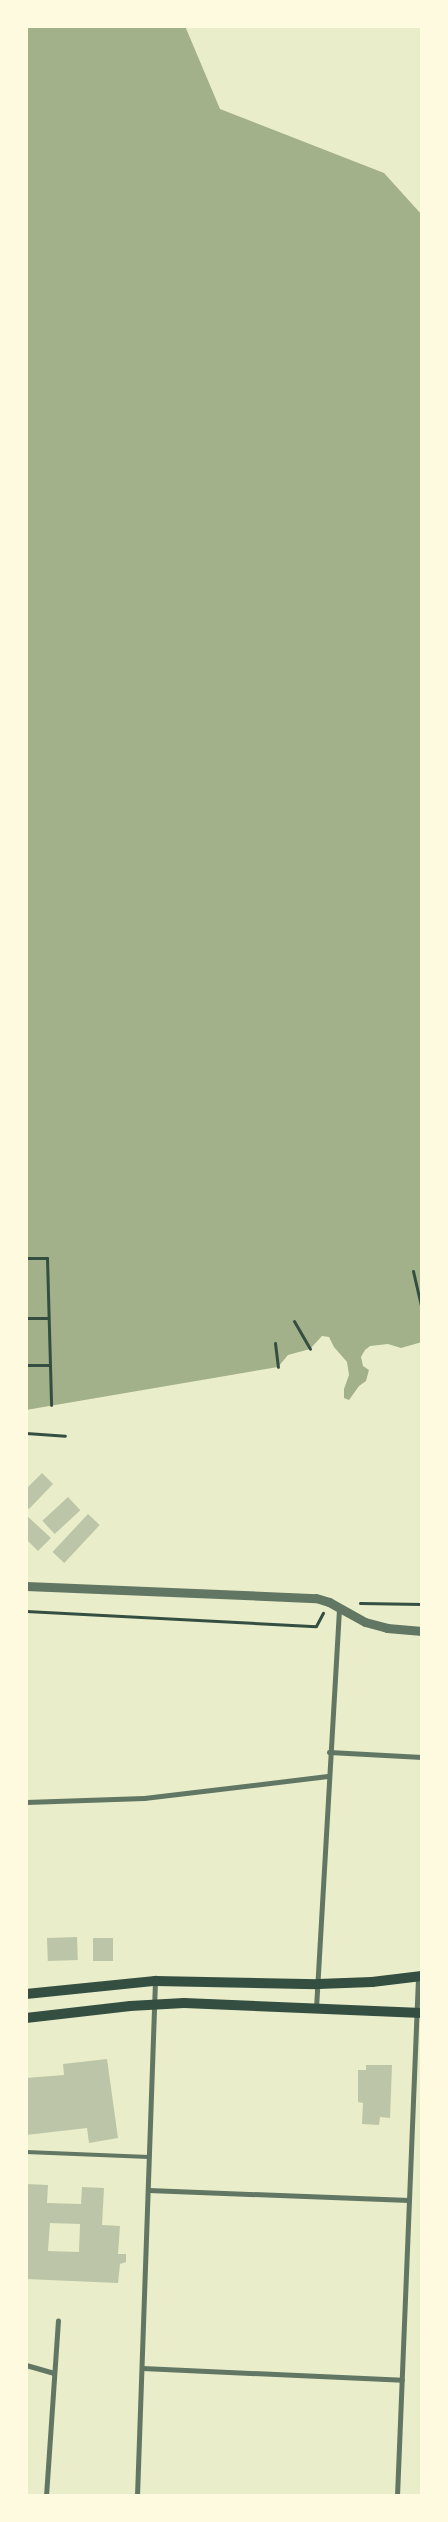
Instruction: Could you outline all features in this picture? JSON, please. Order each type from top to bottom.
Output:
[{"type":"main road","points":[[26,1994],[155,1981],[193,1980],[318,1984],[372,1982],[420,1976]]},
{"type":"main road","points":[[26,2018],[154,2004],[316,2008],[419,2013]]},
{"type":"street","points":[[26,1586],[306,1598],[329,1602],[365,1622],[387,1628],[422,1631]]},
{"type":"street","points":[[316,2008],[329,1752],[339,1608]]},
{"type":"street","points":[[329,1752],[422,1757]]},
{"type":"street","points":[[26,1802],[144,1798],[328,1776]]},
{"type":"street","points":[[397,2496],[420,1976]]},
{"type":"street","points":[[137,2496],[155,1981]]},
{"type":"street","points":[[148,2190],[409,2200]]},
{"type":"street","points":[[46,2496],[58,2320]]},
{"type":"street","points":[[26,2365],[54,2373]]},
{"type":"street","points":[[142,2368],[402,2380]]},
{"type":"lane","points":[[26,2152],[149,2157]]},
{"type":"path","points":[[26,1258],[47,1258],[50,1405]]},
{"type":"path","points":[[413,1271],[422,1309]]},
{"type":"path","points":[[26,1318],[48,1318]]},
{"type":"path","points":[[294,1321],[310,1349]]},
{"type":"path","points":[[275,1343],[278,1368]]},
{"type":"path","points":[[26,1365],[49,1365]]},
{"type":"path","points":[[26,1433],[65,1436]]},
{"type":"path","points":[[26,1611],[316,1626],[329,1602]]},
{"type":"path","points":[[357,1603],[422,1604]]},
{"type":"shaded area","points":[[26,26],[185,26],[220,109],[384,173],[422,215],[422,1342],[401,1348],[388,1344],[370,1346],[361,1357],[363,1366],[369,1370],[366,1381],[359,1386],[349,1400],[344,1398],[344,1389],[349,1375],[347,1362],[334,1347],[329,1337],[322,1336],[310,1349],[288,1355],[278,1367],[26,1410]]},
{"type":"building","points":[[42,1473],[53,1484],[29,1509],[26,1506],[26,1489]]},
{"type":"building","points":[[68,1497],[80,1510],[55,1534],[42,1521]]},
{"type":"building","points":[[88,1514],[100,1525],[64,1563],[53,1552]]},
{"type":"building","points":[[26,1515],[51,1538],[38,1551],[26,1539]]},
{"type":"building","points":[[77,1937],[78,1960],[48,1961],[47,1938]]},
{"type":"building","points":[[93,1938],[113,1938],[113,1961],[93,1961]]},
{"type":"building","points":[[107,2059],[118,2138],[89,2143],[87,2128],[26,2135],[26,2078],[64,2075],[63,2064]]},
{"type":"building","points":[[366,2065],[392,2065],[390,2118],[380,2117],[379,2125],[362,2124],[363,2103],[358,2102],[358,2070],[366,2070]]},
{"type":"building","points":[[26,2184],[48,2185],[47,2203],[81,2204],[82,2187],[104,2188],[102,2225],[120,2226],[118,2254],[126,2254],[126,2262],[120,2264],[118,2283],[26,2279]],"holes":[[[50,2223],[80,2224],[79,2252],[48,2251]]]}]
